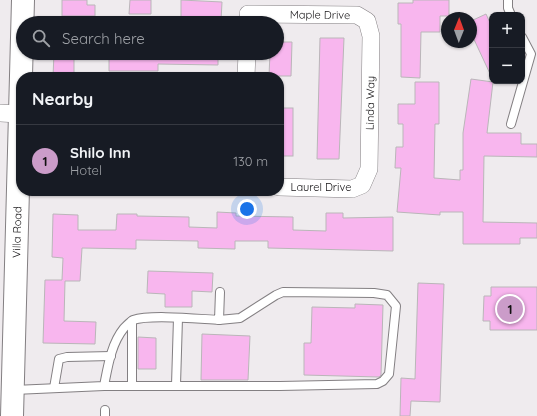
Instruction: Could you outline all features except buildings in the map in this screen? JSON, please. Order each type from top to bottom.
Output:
[{"type":"main road","name":"Villa Road","points":[[21,16],[23,0]]},
{"type":"main road","name":"Villa Road","points":[[16,60],[10,114],[16,159]]},
{"type":"main road","name":"Villa Road","points":[[12,416],[19,196]]},
{"type":"street","name":"Maple Drive","points":[[248,12],[357,15],[367,21]]},
{"type":"street","name":"Linda Way","points":[[362,185],[369,170],[372,36],[367,21]]},
{"type":"street","points":[[246,72],[247,60]]},
{"type":"street","name":"Laurel Drive","points":[[284,187],[352,189],[362,185]]},
{"type":"lane","points":[[508,0],[510,12]]},
{"type":"lane","points":[[511,124],[534,54],[525,41]]},
{"type":"lane","points":[[13,390],[132,385],[280,386],[377,384],[383,381],[389,374],[396,306],[387,295],[374,293],[290,290],[276,294],[240,318],[219,320],[146,318],[132,321],[124,327],[117,338],[110,356],[104,386]]},
{"type":"lane","points":[[219,320],[220,292]]},
{"type":"lane","points":[[176,385],[178,318]]},
{"type":"lane","points":[[132,321],[132,385]]},
{"type":"lane","points":[[54,388],[59,359],[67,357],[110,356]]},
{"type":"place","name":"Shilo Inn","points":[[510,309]]}]
